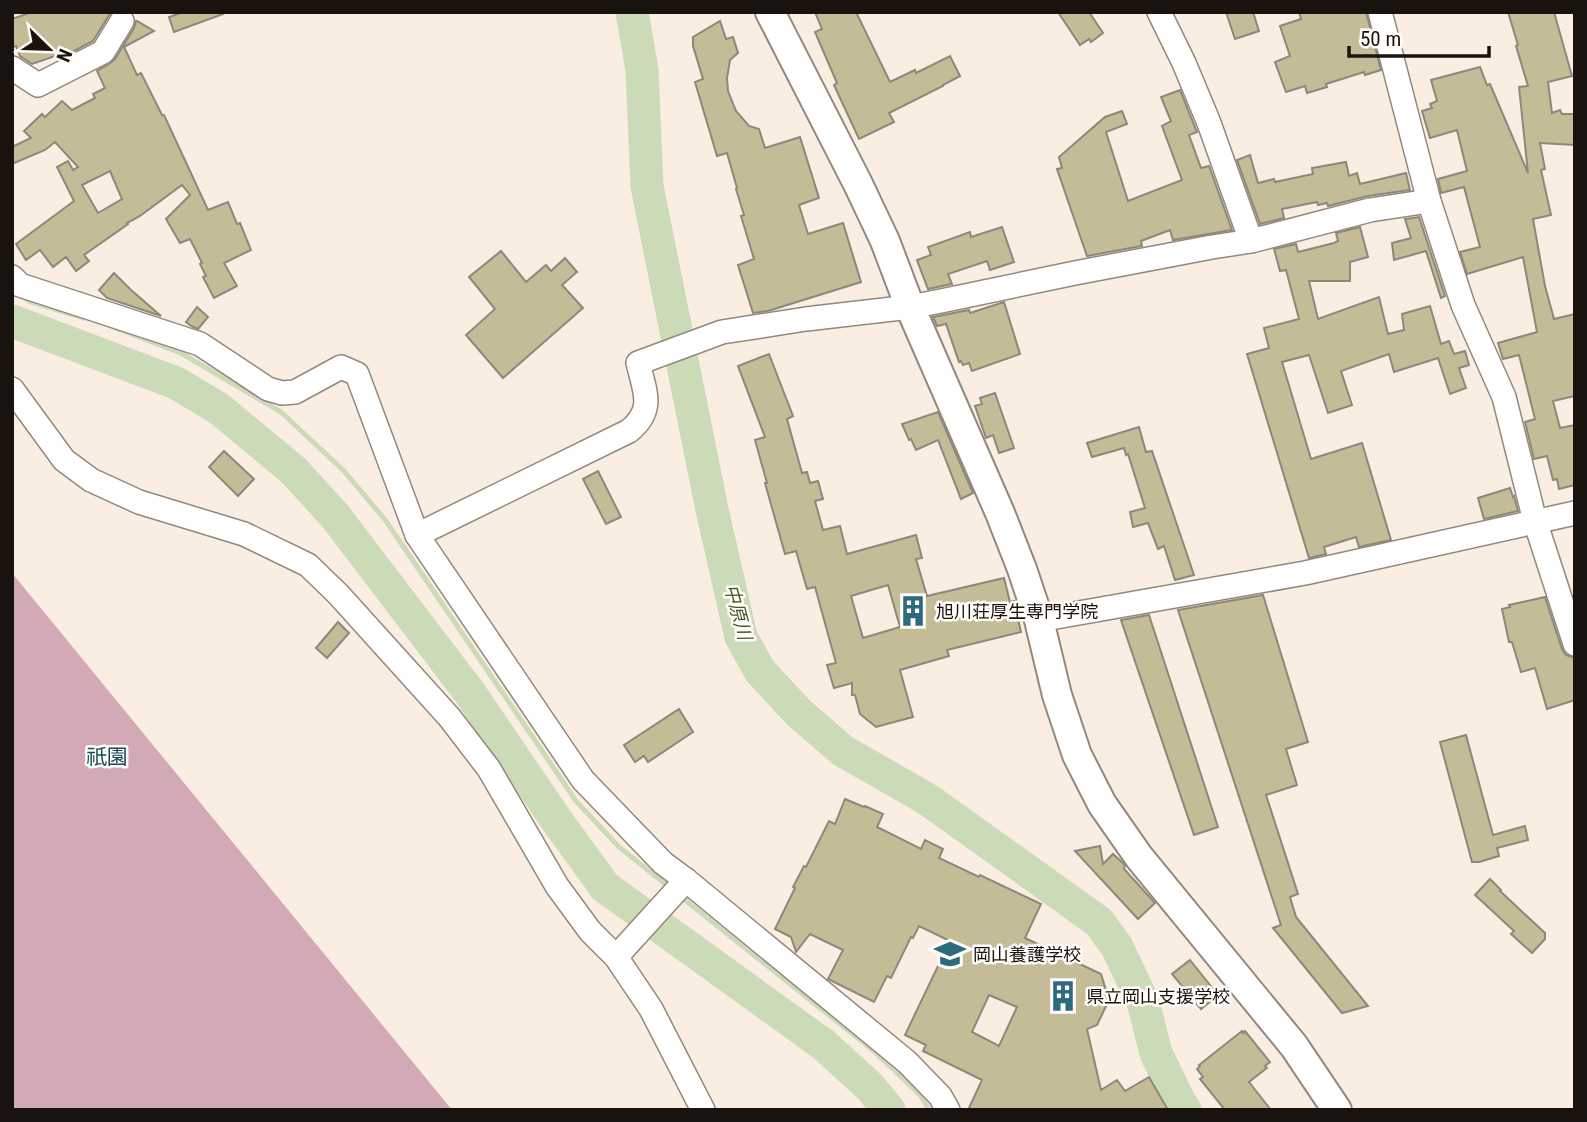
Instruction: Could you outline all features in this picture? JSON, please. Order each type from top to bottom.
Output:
[{"type":"street","points":[[770,12],[885,241],[910,307],[1000,513],[1039,620],[1057,695],[1077,755],[1102,804],[1139,857],[1294,1046],[1337,1110]]},
{"type":"street","points":[[1159,12],[1209,123],[1251,242]]},
{"type":"street","points":[[1380,12],[1429,201],[1463,305],[1504,397],[1535,521],[1575,644]]},
{"type":"street","points":[[12,68],[38,85],[103,52],[122,20]]},
{"type":"street","points":[[417,535],[629,431],[640,422],[647,399],[638,363],[722,332],[910,307],[1087,270],[1251,242],[1370,210],[1429,201]]},
{"type":"street","points":[[12,277],[20,285],[201,344],[268,389],[282,393],[295,392],[341,367],[357,374],[417,535],[583,780],[682,883],[907,1062],[940,1096],[948,1110]]},
{"type":"street","points":[[12,389],[64,460],[91,480],[139,502],[244,534],[308,565],[348,605],[450,718],[489,769],[557,886],[590,931],[618,954],[703,1110]]},
{"type":"street","points":[[1039,620],[1305,573],[1575,513]]},
{"type":"street","points":[[618,954],[682,883]]},
{"type":"shaded area","points":[[12,573],[452,1110],[12,1110]]},
{"type":"building","points":[[32,12],[111,12],[93,41],[59,59],[58,55],[32,64],[20,56],[16,46],[12,47],[12,19]]},
{"type":"building","points":[[183,12],[223,14],[174,32],[169,17]]},
{"type":"building","points":[[815,12],[856,12],[890,82],[950,56],[960,76],[889,113],[894,122],[859,139],[834,85],[837,83],[815,32],[822,29]]},
{"type":"building","points":[[1058,12],[1089,12],[1103,33],[1091,42],[1089,39],[1080,45]]},
{"type":"building","points":[[1226,12],[1253,12],[1259,31],[1235,39]]},
{"type":"building","points":[[1299,12],[1366,12],[1381,70],[1365,75],[1364,72],[1307,93],[1305,86],[1286,92],[1275,62],[1290,56],[1280,26],[1301,19]]},
{"type":"building","points":[[1508,12],[1554,12],[1572,76],[1548,82],[1552,113],[1560,110],[1562,114],[1575,114],[1575,145],[1540,143],[1545,169],[1541,170],[1551,215],[1533,219],[1554,319],[1575,314],[1575,396],[1553,401],[1560,428],[1575,425],[1575,485],[1559,489],[1557,479],[1553,480],[1547,456],[1534,459],[1525,422],[1535,419],[1519,355],[1503,359],[1498,343],[1537,332],[1523,257],[1467,274],[1460,252],[1480,247],[1464,187],[1441,193],[1438,179],[1467,171],[1457,130],[1430,138],[1422,111],[1432,108],[1430,104],[1437,101],[1431,80],[1480,67],[1528,173],[1519,87],[1528,86]]},
{"type":"building","points":[[137,21],[154,31],[124,47],[137,75],[141,73],[164,115],[208,210],[228,202],[251,250],[224,263],[237,286],[214,298],[203,277],[206,276],[200,264],[202,263],[190,239],[180,243],[166,219],[190,195],[182,185],[84,255],[89,261],[76,271],[66,257],[53,267],[40,250],[26,260],[16,244],[74,201],[57,167],[68,161],[73,170],[78,167],[55,142],[45,150],[12,164],[12,147],[31,138],[24,131],[42,114],[45,117],[62,101],[72,110],[95,98],[93,94],[105,88],[97,71],[115,59]],"holes":[[[110,171],[122,199],[98,213],[82,185]]]},
{"type":"building","points":[[720,21],[726,39],[733,37],[738,53],[730,60],[727,78],[728,91],[736,111],[749,126],[759,129],[765,148],[800,137],[819,198],[799,205],[808,234],[843,223],[861,282],[768,311],[753,313],[738,265],[754,259],[741,216],[744,215],[727,153],[717,156],[695,82],[703,79],[693,37]]},
{"type":"building","points":[[1180,90],[1197,132],[1189,135],[1201,168],[1209,166],[1232,230],[1173,240],[1170,230],[1141,241],[1142,246],[1087,256],[1057,169],[1062,168],[1059,157],[1105,117],[1122,111],[1127,124],[1106,132],[1128,201],[1182,180],[1162,126],[1171,121],[1161,97]]},
{"type":"building","points":[[1250,155],[1258,183],[1313,174],[1312,168],[1346,162],[1349,176],[1357,173],[1360,184],[1406,173],[1410,190],[1368,196],[1328,206],[1327,203],[1318,205],[1317,202],[1282,209],[1284,218],[1260,224],[1237,160]]},
{"type":"building","points":[[1419,217],[1445,296],[1441,298],[1426,251],[1394,260],[1392,243],[1411,238],[1405,219]]},
{"type":"building","points":[[1002,227],[1014,262],[990,270],[987,261],[948,274],[952,284],[928,289],[917,260],[931,255],[928,247],[970,232],[971,237]]},
{"type":"building","points":[[1360,227],[1368,257],[1350,262],[1350,281],[1309,281],[1318,319],[1379,297],[1388,334],[1404,330],[1402,314],[1430,306],[1441,344],[1449,341],[1454,354],[1465,351],[1469,365],[1459,368],[1466,388],[1450,394],[1438,358],[1394,372],[1389,354],[1341,371],[1352,405],[1328,413],[1309,355],[1282,362],[1311,459],[1362,443],[1391,540],[1359,547],[1356,537],[1324,547],[1326,554],[1309,558],[1247,354],[1269,348],[1264,328],[1299,319],[1286,270],[1280,271],[1274,249],[1296,244],[1298,252],[1334,243],[1338,241],[1336,233]]},
{"type":"building","points":[[501,251],[526,282],[546,265],[551,271],[565,258],[577,272],[562,285],[583,308],[503,378],[466,335],[495,309],[469,277]]},
{"type":"building","points":[[114,273],[161,316],[107,298],[99,290]]},
{"type":"building","points":[[1004,302],[1020,354],[972,371],[969,363],[963,365],[959,362],[946,324],[937,326],[933,317],[969,310],[970,313]]},
{"type":"building","points":[[197,307],[208,317],[198,329],[186,322]]},
{"type":"building","points":[[769,354],[793,416],[787,419],[802,473],[807,472],[810,483],[818,481],[823,499],[815,501],[823,530],[840,526],[847,554],[916,535],[922,558],[916,559],[927,596],[1004,578],[1010,602],[1014,601],[1021,632],[947,650],[949,656],[900,670],[913,717],[876,727],[860,714],[855,695],[852,695],[852,683],[834,688],[827,665],[836,663],[815,587],[807,589],[796,551],[785,554],[755,440],[765,437],[738,366]],"holes":[[[888,585],[900,627],[863,638],[851,596]]]},
{"type":"building","points":[[995,393],[1014,448],[999,453],[993,435],[986,438],[975,406],[982,404],[980,398]]},
{"type":"building","points":[[938,412],[973,493],[961,499],[938,440],[916,450],[902,424]]},
{"type":"building","points":[[1139,427],[1146,452],[1152,451],[1194,575],[1175,580],[1164,546],[1158,549],[1148,523],[1133,527],[1130,512],[1145,508],[1124,448],[1092,457],[1087,443]]},
{"type":"building","points":[[224,451],[254,479],[238,496],[209,467]]},
{"type":"building","points":[[598,471],[621,517],[606,524],[583,479]]},
{"type":"building","points":[[1510,488],[1518,511],[1484,519],[1478,498]]},
{"type":"building","points":[[1263,595],[1308,742],[1286,749],[1297,785],[1266,795],[1298,894],[1290,897],[1296,917],[1368,1006],[1342,1013],[1273,928],[1281,925],[1178,610]]},
{"type":"building","points":[[1545,597],[1562,649],[1566,655],[1575,658],[1575,700],[1547,709],[1535,668],[1521,672],[1512,642],[1509,642],[1502,609]]},
{"type":"building","points":[[1149,615],[1218,827],[1194,835],[1121,620]]},
{"type":"building","points":[[338,622],[349,633],[327,658],[316,648]]},
{"type":"building","points":[[679,709],[693,732],[648,762],[644,756],[635,762],[624,745]]},
{"type":"building","points":[[1466,735],[1493,835],[1525,826],[1528,840],[1497,848],[1499,856],[1479,862],[1472,862],[1440,742]]},
{"type":"building","points":[[845,799],[865,806],[883,814],[877,827],[921,849],[925,840],[943,849],[939,858],[1041,904],[1025,938],[1101,974],[1109,1000],[1097,1025],[1087,1029],[1101,1090],[1117,1080],[1125,1091],[1149,1077],[1168,1110],[968,1110],[982,1080],[923,1051],[926,1045],[905,1035],[950,941],[919,926],[891,978],[887,976],[874,1002],[828,979],[843,950],[810,934],[796,952],[791,937],[775,929],[795,888],[793,887],[829,821],[835,824]],"holes":[[[989,995],[1017,1007],[999,1046],[972,1032]]]},
{"type":"building","points":[[1100,846],[1103,864],[1113,854],[1155,903],[1138,919],[1075,851]]},
{"type":"building","points":[[1490,879],[1545,933],[1545,939],[1532,953],[1511,934],[1514,931],[1475,895]]},
{"type":"building","points":[[1190,960],[1218,995],[1201,1009],[1172,974]]},
{"type":"building","points":[[1245,1031],[1270,1062],[1265,1066],[1267,1068],[1249,1082],[1271,1110],[1225,1110],[1200,1079],[1203,1077],[1197,1069],[1199,1065]]},
{"type":"waterway","name":"中原川","points":[[632,12],[642,70],[647,186],[711,505],[741,637],[760,671],[799,713],[843,751],[927,799],[1099,922],[1117,947],[1143,1002],[1156,1053],[1185,1110]]},
{"type":"waterway","points":[[21,296],[84,318]]},
{"type":"waterway","points":[[12,321],[176,383],[218,408],[293,470],[335,516],[470,693],[605,887],[824,1045],[870,1087],[889,1110]]},
{"type":"waterway","points":[[110,326],[181,353],[281,412],[344,471],[386,521],[576,801],[619,847],[669,887]]},
{"type":"waterway","points":[[680,896],[874,1051],[921,1096],[929,1110]]},
{"type":"place","name":"旭川荘厚生専門学院","points":[[913,611]]},
{"type":"place","name":"岡山養護学校","points":[[950,954]]},
{"type":"place","name":"県立岡山支援学校","points":[[1063,996]]},
{"type":"district","name":"祇園","points":[[107,757]]}]
